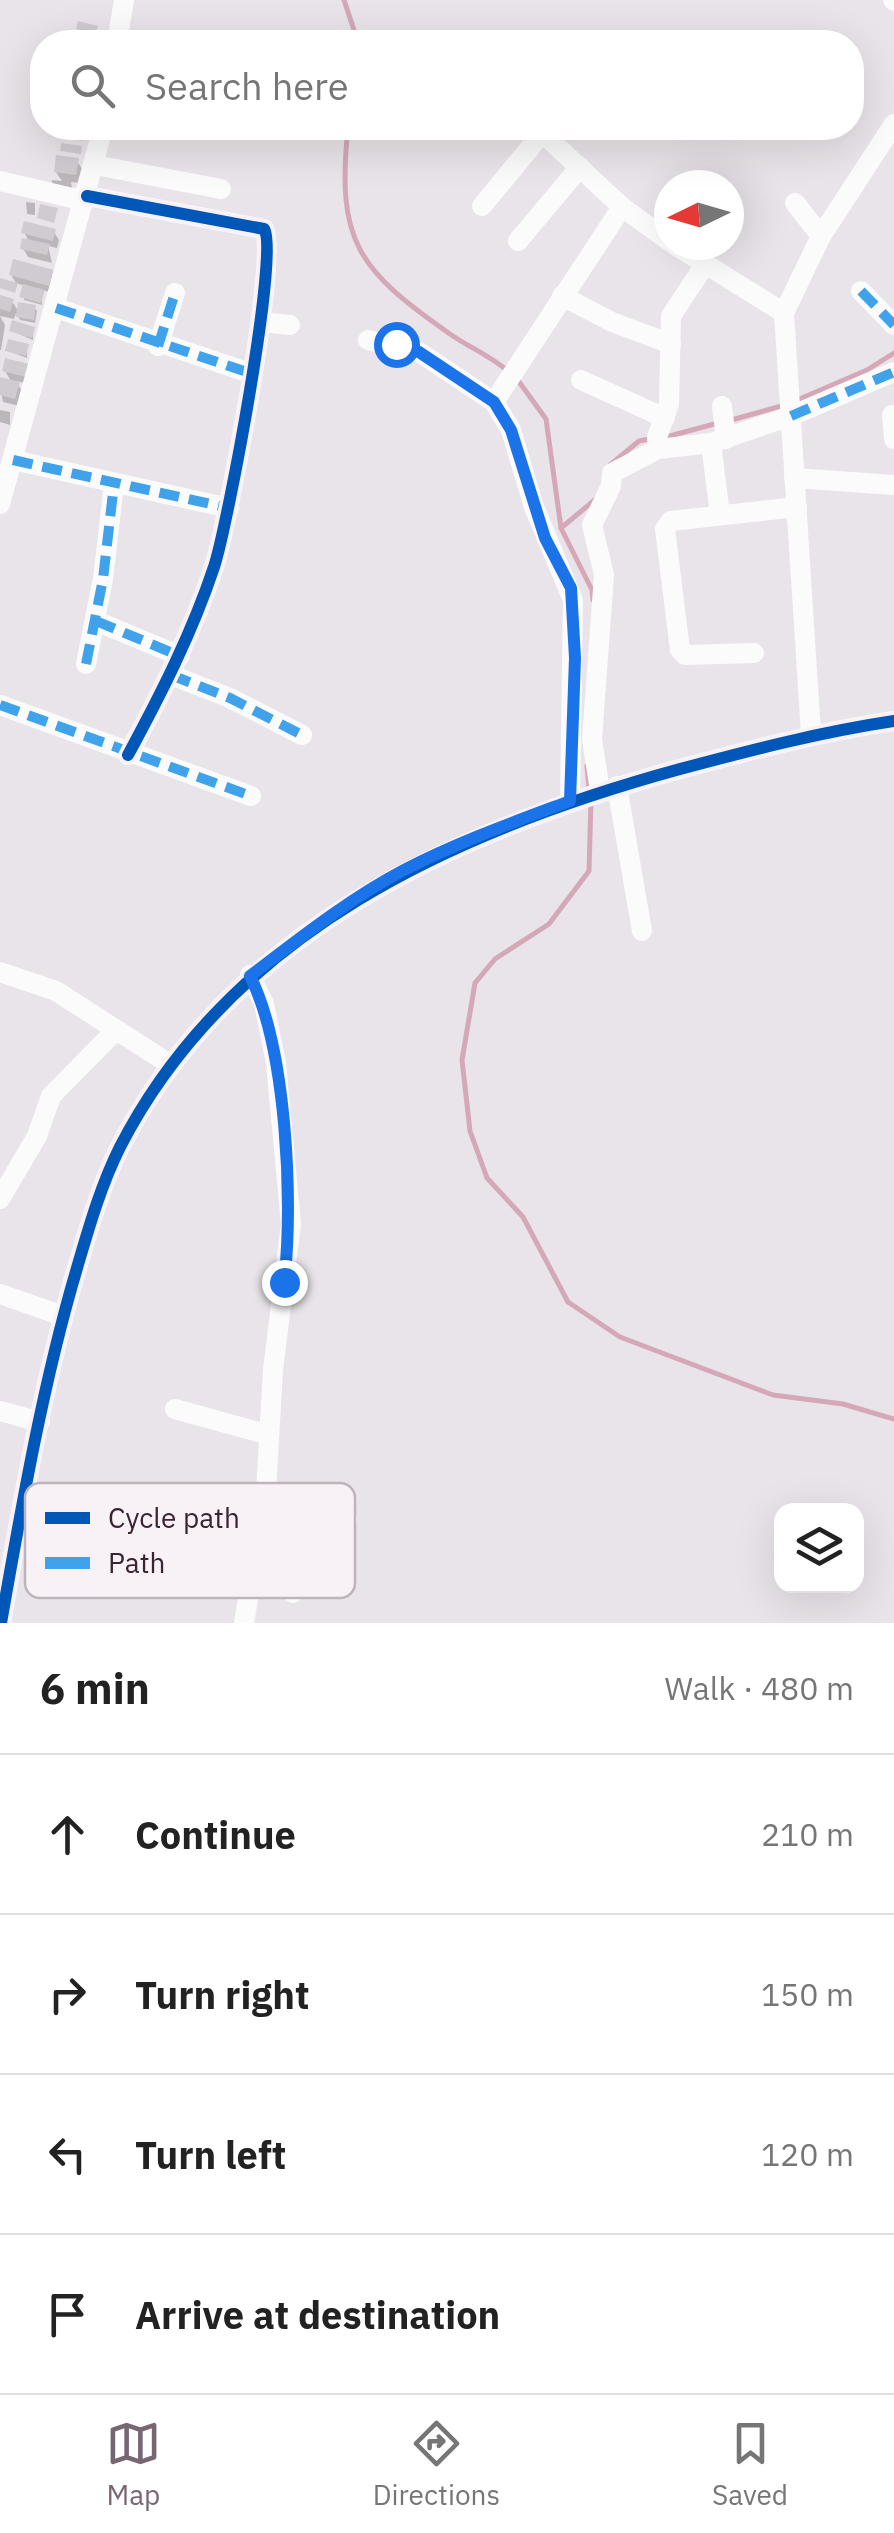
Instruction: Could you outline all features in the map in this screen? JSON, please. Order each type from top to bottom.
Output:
[{"type":"street","points":[[119,30],[124,0]]},
{"type":"street","points":[[811,734],[784,314],[820,236],[894,124]]},
{"type":"street","points":[[0,504],[101,140]]},
{"type":"street","points":[[482,206],[532,140]]},
{"type":"street","points":[[551,140],[622,207],[654,230]]},
{"type":"street","points":[[95,164],[221,189]]},
{"type":"street","points":[[518,241],[580,167]]},
{"type":"street","points":[[0,182],[264,229],[270,246],[262,322],[215,564],[175,665],[128,755]]},
{"type":"street","points":[[795,203],[820,236]]},
{"type":"street","points":[[494,402],[622,207]]},
{"type":"street","points":[[696,260],[784,314]]},
{"type":"street","points":[[659,437],[675,305],[704,266]]},
{"type":"street","points":[[862,292],[894,325]]},
{"type":"street","points":[[158,346],[175,294]]},
{"type":"street","points":[[562,296],[612,322],[671,344]]},
{"type":"street","points":[[56,308],[158,346],[250,373]]},
{"type":"street","points":[[262,322],[290,326]]},
{"type":"street","points":[[368,340],[419,352],[494,402],[511,430],[545,538],[571,588],[575,658],[593,793],[642,931]]},
{"type":"street","points":[[593,793],[592,739],[604,575],[592,525],[611,486],[612,473],[659,437],[721,428],[894,372]]},
{"type":"street","points":[[581,380],[659,437]]},
{"type":"street","points":[[892,415],[894,439]]},
{"type":"street","points":[[720,516],[721,428]]},
{"type":"street","points":[[14,460],[228,508]]},
{"type":"street","points":[[794,478],[894,485]]},
{"type":"street","points":[[86,664],[96,621],[114,484]]},
{"type":"street","points":[[754,653],[685,655],[678,644],[665,528],[671,521],[796,507]]},
{"type":"street","points":[[96,621],[302,735]]},
{"type":"street","points":[[0,705],[128,755],[251,796]]},
{"type":"street","points":[[1,1620],[8,1547],[63,1316],[93,1214],[119,1149],[171,1065],[250,976],[338,910],[403,871],[489,831],[593,793],[811,734],[894,721]]},
{"type":"street","points":[[0,972],[56,991],[171,1065]]},
{"type":"street","points":[[250,976],[264,1004],[276,1062],[291,1224],[266,1483]]},
{"type":"street","points":[[0,1199],[36,1136],[51,1096],[116,1030]]},
{"type":"street","points":[[0,1294],[63,1316]]},
{"type":"street","points":[[176,1409],[269,1434]]},
{"type":"street","points":[[0,1410],[40,1422]]},
{"type":"street","points":[[244,1623],[248,1598]]},
{"type":"building","points":[[78,21],[98,26],[96,30],[76,29]]},
{"type":"building","points":[[61,143],[82,146],[81,154],[60,151]]},
{"type":"building","points":[[56,155],[79,158],[76,175],[54,172]]},
{"type":"building","points":[[40,204],[58,208],[54,223],[37,218]]},
{"type":"building","points":[[24,221],[56,229],[53,241],[21,233]]},
{"type":"building","points":[[22,238],[50,244],[47,255],[20,249]]},
{"type":"building","points":[[13,259],[54,270],[49,286],[9,275]]},
{"type":"building","points":[[0,278],[18,283],[15,293],[0,288]]},
{"type":"building","points":[[23,284],[45,290],[41,303],[19,297]]},
{"type":"building","points":[[0,295],[14,299],[10,312],[0,309]]},
{"type":"building","points":[[18,302],[36,305],[34,320],[16,317]]},
{"type":"building","points":[[12,320],[35,327],[32,338],[9,331]]},
{"type":"building","points":[[8,339],[29,344],[26,356],[5,351]]},
{"type":"building","points":[[5,358],[29,364],[26,377],[2,371]]},
{"type":"building","points":[[0,377],[20,382],[15,399],[0,395]]},
{"type":"waterway","points":[[344,0],[354,30]]},
{"type":"waterway","points":[[347,140],[346,199],[351,226],[374,270],[419,311],[509,372]]},
{"type":"waterway","points":[[795,401],[867,370],[894,353]]},
{"type":"waterway","points":[[517,379],[546,419],[561,528],[592,590],[593,600]]},
{"type":"waterway","points":[[728,421],[785,405]]},
{"type":"waterway","points":[[666,437],[718,423]]},
{"type":"waterway","points":[[610,465],[639,441],[650,439]]},
{"type":"waterway","points":[[561,528],[597,498]]},
{"type":"waterway","points":[[587,766],[589,789]]},
{"type":"waterway","points":[[591,800],[589,871],[549,924],[495,959],[475,983],[462,1060],[470,1131],[487,1178],[523,1217],[568,1302],[620,1337],[773,1395],[843,1404],[894,1419]]},
{"type":"marked path","points":[[861,291],[894,325]]},
{"type":"marked path","points":[[158,346],[175,293]]},
{"type":"marked path","points":[[56,308],[250,373]]},
{"type":"marked path","points":[[791,416],[894,372]]},
{"type":"marked path","points":[[13,460],[229,508]]},
{"type":"marked path","points":[[86,664],[103,579],[114,484]]},
{"type":"marked path","points":[[96,621],[180,656]]},
{"type":"marked path","points":[[171,675],[230,698],[302,735]]},
{"type":"marked path","points":[[0,705],[251,796]]},
{"type":"cycle path","points":[[87,196],[264,229],[267,248],[250,391],[214,567],[175,663],[128,755]]},
{"type":"cycle path","points":[[26,1483],[54,1355],[101,1191],[120,1147],[167,1071],[223,1005],[287,949],[358,900],[434,858],[514,823],[680,769],[813,736],[894,721]]},
{"type":"cycle path","points":[[1,1623],[25,1489]]},
{"type":"route","points":[[284,1282],[291,1224],[276,1062],[264,1004],[250,976],[338,910],[403,871],[489,831],[570,801],[573,600],[562,566],[545,538],[511,430],[494,402],[470,384],[419,352],[396,344]]}]
